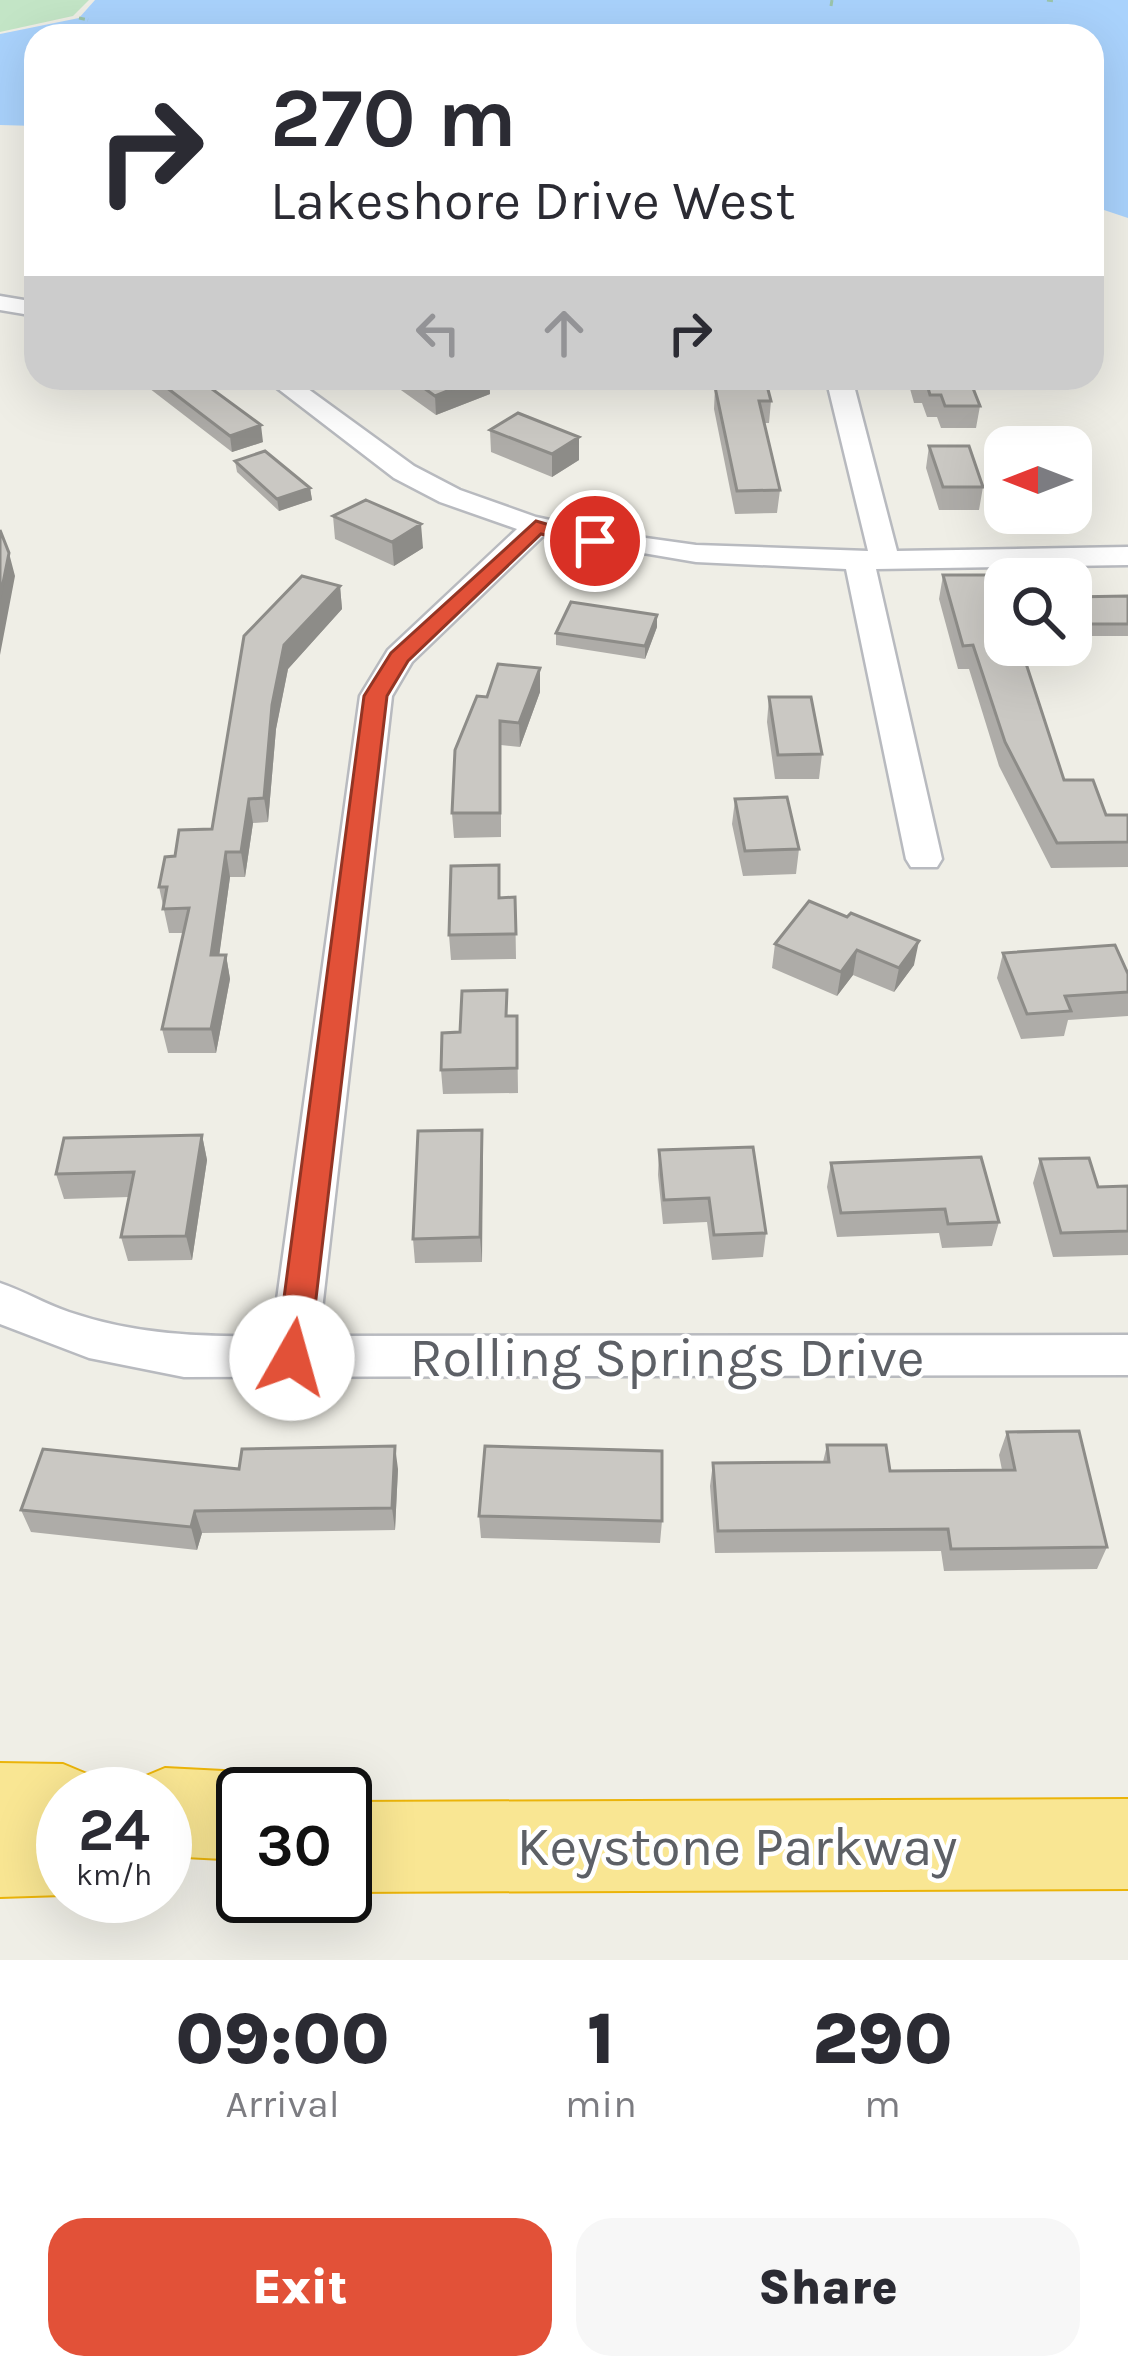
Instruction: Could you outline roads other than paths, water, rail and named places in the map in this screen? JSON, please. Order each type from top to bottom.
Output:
[{"type":"highway","points":[[0,1807],[36,1808]]},
{"type":"highway","points":[[372,1822],[852,1846]]},
{"type":"highway","name":"Keystone Parkway","points":[[372,1847],[1128,1844]]},
{"type":"highway","points":[[0,1852],[36,1851]]},
{"type":"street","points":[[293,390],[396,468],[452,497],[536,527],[626,547],[871,557],[1128,556]]},
{"type":"street","points":[[841,390],[923,859]]},
{"type":"street","points":[[292,1358],[376,696],[399,657],[536,527]]},
{"type":"street","name":"Rolling Springs Drive","points":[[0,1302],[39,1324],[102,1346],[184,1357],[1128,1355]]},
{"type":"water","points":[[95,0],[1128,0],[1128,218],[1104,210],[1104,24],[49,24],[79,18]]},
{"type":"water","points":[[24,29],[24,126],[0,125],[0,34]]}]
